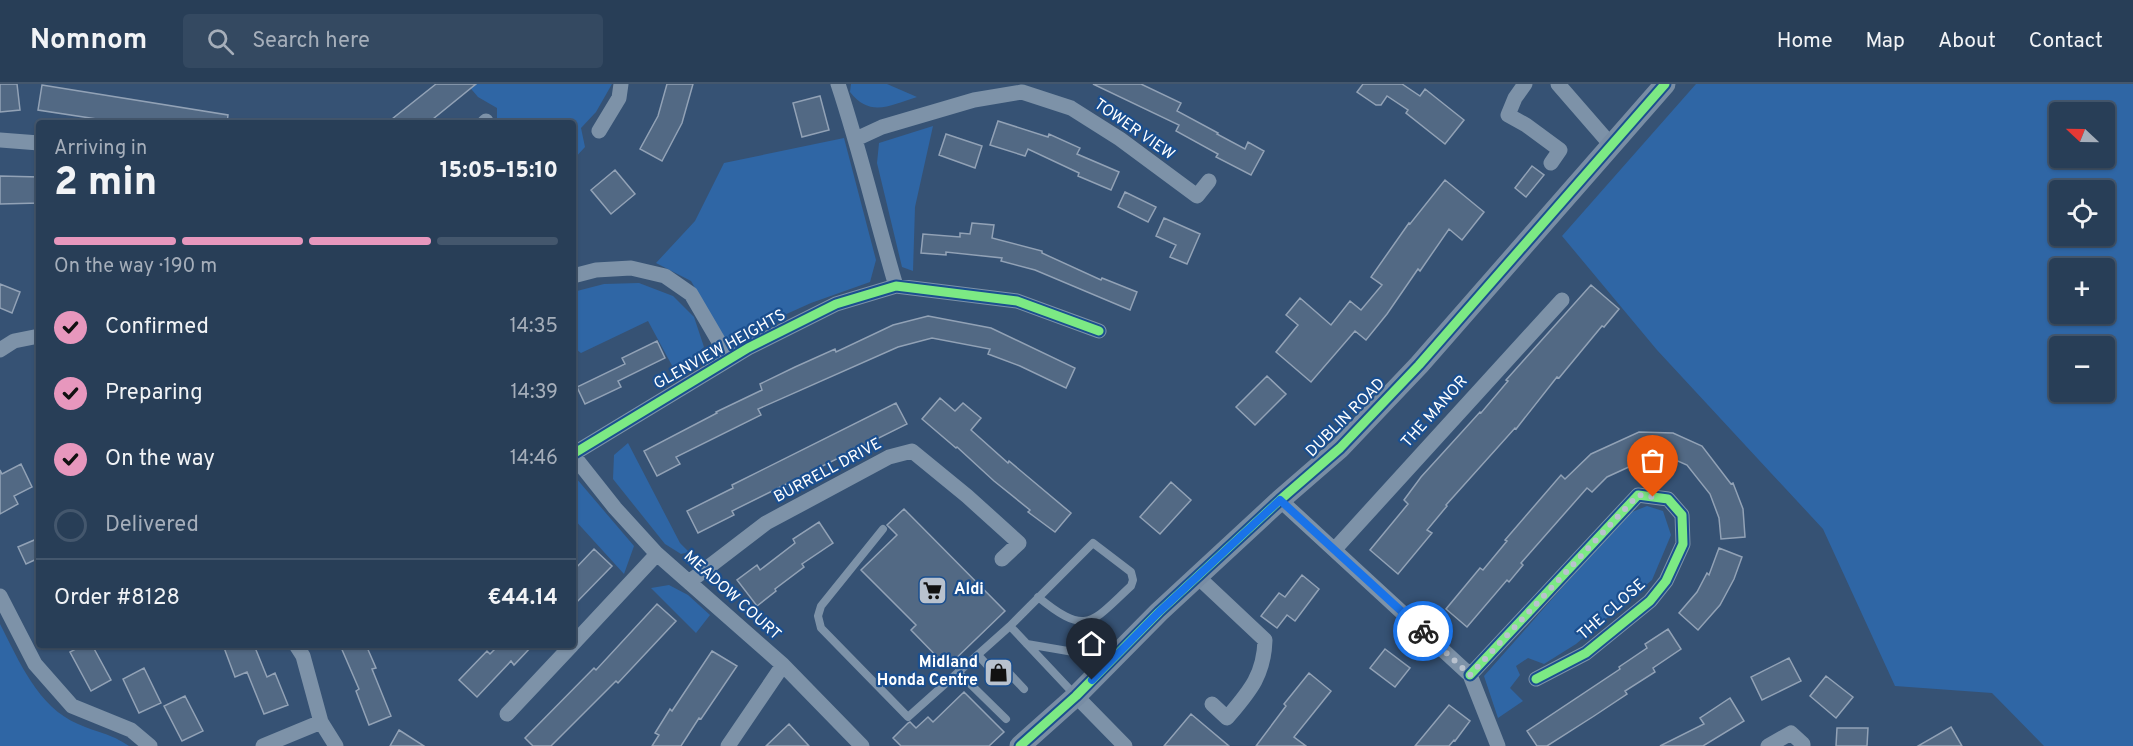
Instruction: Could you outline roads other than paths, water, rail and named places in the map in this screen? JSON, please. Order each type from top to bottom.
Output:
[{"type":"main road","name":"DUBLIN ROAD","points":[[1020,746],[1076,696],[1125,646],[1280,500],[1340,448],[1419,365],[1665,84]]},
{"type":"street","points":[[599,130],[619,98],[621,84]]},
{"type":"street","points":[[838,84],[856,139],[873,211],[896,286]]},
{"type":"street","points":[[1525,84],[1515,98],[1508,115],[1560,150],[1551,164]]},
{"type":"street","points":[[1558,84],[1611,145]]},
{"type":"street","name":"TOWER VIEW","points":[[856,139],[882,127],[974,99],[1022,92],[1071,108],[1120,139],[1197,196],[1209,181]]},
{"type":"street","points":[[0,140],[36,143]]},
{"type":"street","points":[[576,275],[596,270],[631,268],[664,276],[691,294],[729,359]]},
{"type":"street","name":"GLENVIEW HEIGHTS","points":[[576,452],[748,348],[836,304],[896,286],[1017,302],[1099,331]]},
{"type":"street","name":"THE MANOR","points":[[1335,549],[1562,300]]},
{"type":"street","points":[[0,350],[14,341],[36,337]]},
{"type":"street","name":"BURRELL DRIVE","points":[[689,582],[766,523],[889,457],[912,451],[967,496],[1018,543],[1002,559]]},
{"type":"street","name":"GLENVIEW HEIGHTS","points":[[576,458],[615,508],[657,554]]},
{"type":"street","name":"THE CLOSE","points":[[1470,675],[1638,495],[1668,499],[1682,515],[1683,544],[1666,581],[1650,601],[1586,652],[1536,679]]},
{"type":"street","points":[[1280,500],[1470,675],[1497,745]]},
{"type":"street","points":[[576,641],[657,554]]},
{"type":"street","name":"MEADOW COURT","points":[[657,554],[783,665],[862,746]]},
{"type":"street","points":[[1198,577],[1266,640],[1260,673],[1252,689],[1227,718],[1212,704]]},
{"type":"street","points":[[0,596],[35,664],[72,706],[131,730],[150,746]]},
{"type":"street","points":[[298,648],[303,656],[321,722],[336,746]]},
{"type":"street","points":[[507,714],[569,648]]},
{"type":"street","name":"MEADOW COURT","points":[[728,746],[783,665]]},
{"type":"street","points":[[1076,696],[1125,746]]},
{"type":"street","points":[[263,746],[321,722]]},
{"type":"street","points":[[1768,746],[1791,733],[1803,746]]},
{"type":"lane","points":[[883,529],[821,606],[818,616],[821,627],[908,717],[1010,626],[1038,597],[1093,543],[1131,572],[1133,580],[1131,586],[1096,619],[1086,622],[1071,620],[1038,597]]},
{"type":"lane","points":[[1010,626],[1076,696]]},
{"type":"lane","points":[[1027,644],[1091,654],[1125,646]]},
{"type":"lane","points":[[978,654],[987,665],[1006,670],[1024,689]]},
{"type":"lane","points":[[958,672],[1006,719]]},
{"type":"place","name":"Aldi","points":[[933,590]]},
{"type":"place","name":"Midland Honda Centre","points":[[999,672]]}]
